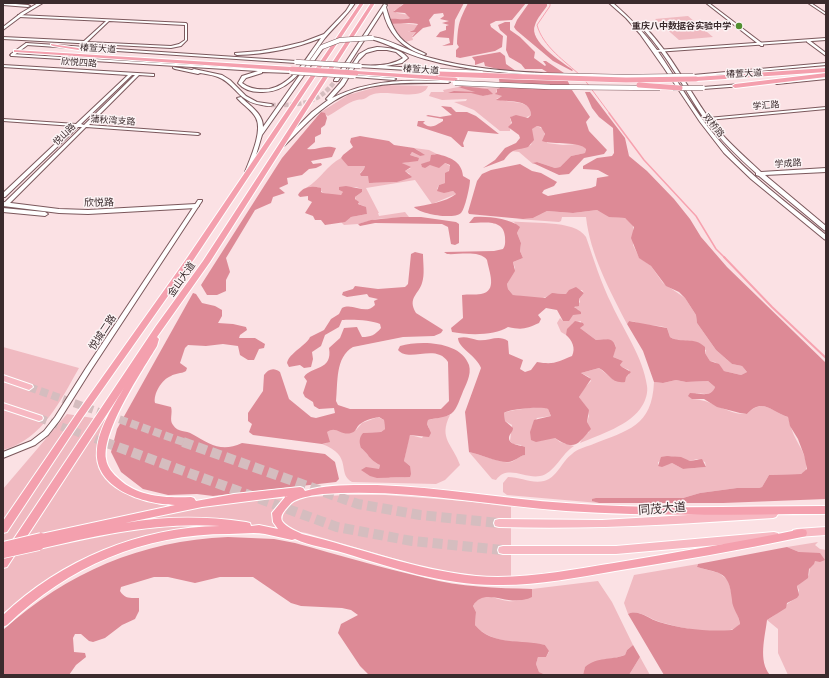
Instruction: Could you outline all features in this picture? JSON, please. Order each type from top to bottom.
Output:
[{"type":"highway","name":"金山大道","points":[[3,529],[248,174],[359,4]]},
{"type":"highway","name":"金山大道","points":[[3,564],[158,328],[206,262],[372,4]]},
{"type":"highway","points":[[53,46],[98,54]]},
{"type":"highway","name":"椿萱大道","points":[[16,51],[98,54],[357,71],[455,81],[698,82],[824,71]]},
{"type":"highway","points":[[39,56],[98,54]]},
{"type":"highway","name":"椿萱大道","points":[[357,71],[439,72],[627,82]]},
{"type":"highway","points":[[725,74],[824,71]]},
{"type":"highway","points":[[735,86],[824,71]]},
{"type":"highway","points":[[627,82],[672,76]]},
{"type":"highway","points":[[627,82],[680,88]]},
{"type":"highway","points":[[158,328],[153,346],[111,420],[103,441],[101,458],[106,471],[115,481],[126,490],[139,496],[153,499],[186,501],[228,499],[327,489],[422,491],[532,504],[599,508],[826,510]]},
{"type":"highway","points":[[300,537],[287,530],[279,523],[277,514],[279,508],[283,503],[296,496],[327,489]]},
{"type":"highway","points":[[3,553],[164,510],[228,499]]},
{"type":"highway","points":[[3,547],[152,522],[237,524],[300,537],[438,575],[476,580],[513,581],[549,578],[719,550],[802,533]]},
{"type":"highway","points":[[3,622],[13,611],[65,574],[113,551],[150,538],[191,531],[264,530]]},
{"type":"main road","points":[[22,3],[31,4]]},
{"type":"main road","points":[[3,29],[20,15],[41,3]]},
{"type":"main road","name":"双桥路","points":[[612,3],[646,37],[700,120],[716,140],[753,177],[826,238]]},
{"type":"main road","name":"双桥路","points":[[617,3],[653,37],[708,119],[725,140],[762,176],[826,229]]},
{"type":"main road","points":[[3,4],[31,4]]},
{"type":"main road","points":[[3,23],[14,14],[31,4]]},
{"type":"main road","points":[[293,67],[256,72],[244,77],[240,83],[245,88],[259,91],[274,90],[286,85],[326,34],[359,4]]},
{"type":"main road","points":[[384,5],[388,24],[398,40],[420,53],[434,59]]},
{"type":"main road","points":[[336,80],[384,5]]},
{"type":"main road","points":[[187,55],[257,53],[286,49],[326,34]]},
{"type":"main road","points":[[248,174],[261,134],[322,47],[330,42],[343,39],[372,38],[434,59],[477,68],[561,75]]},
{"type":"main road","points":[[812,42],[826,50]]},
{"type":"main road","points":[[812,42],[826,55]]},
{"type":"main road","points":[[27,44],[187,55],[293,67],[357,71],[448,82]]},
{"type":"main road","points":[[278,150],[320,108],[347,78],[359,55],[368,50],[382,48],[403,53],[406,58],[396,64],[357,71]]},
{"type":"main road","points":[[16,51],[39,56],[272,71]]},
{"type":"main road","points":[[104,60],[198,70],[220,76],[250,101],[271,105]]},
{"type":"main road","points":[[824,71],[826,64]]},
{"type":"main road","points":[[377,67],[439,72],[672,76],[698,82],[735,86]]},
{"type":"main road","points":[[173,68],[207,75],[223,83],[260,119],[261,134]]},
{"type":"main road","points":[[320,108],[339,95],[364,86],[396,82],[455,81],[550,87],[680,88],[725,74]]},
{"type":"main road","name":"学成路","points":[[753,177],[826,170]]},
{"type":"main road","name":"学成路","points":[[762,176],[826,174]]},
{"type":"main road","name":"欣悦路","points":[[3,206],[85,216],[197,206]]},
{"type":"main road","points":[[3,378],[29,388]]},
{"type":"main road","points":[[3,406],[39,418]]},
{"type":"main road","name":"同茂大道","points":[[499,523],[570,526],[826,510]]},
{"type":"main road","points":[[503,550],[616,550],[826,530]]},
{"type":"street","points":[[706,3],[762,44]]},
{"type":"street","points":[[809,3],[826,14]]},
{"type":"street","points":[[3,38],[171,47],[180,45],[186,40],[186,24],[20,15]]},
{"type":"street","points":[[85,42],[108,20]]},
{"type":"street","points":[[657,52],[826,40]]},
{"type":"street","points":[[664,52],[762,44],[812,42]]},
{"type":"street","points":[[16,51],[27,44]]},
{"type":"street","name":"欣悦四路","points":[[3,66],[153,75]]},
{"type":"street","name":"悦山路","points":[[3,196],[131,74]]},
{"type":"street","name":"悦山路","points":[[3,206],[138,74]]},
{"type":"street","name":"学汇路","points":[[708,119],[826,108]]},
{"type":"street","name":"蒲秋湾支路","points":[[3,120],[198,134]]},
{"type":"street","name":"悦城二路","points":[[3,455],[33,443],[46,433],[57,419],[197,206]]},
{"type":"street","points":[[816,221],[826,225]]},
{"type":"shaded area","points":[[388,3],[405,3],[400,6],[400,9],[394,10],[397,13],[409,15],[410,18],[404,20],[389,19]]},
{"type":"shaded area","points":[[405,3],[464,3],[455,20],[453,45],[442,46],[450,43],[449,38],[436,37],[440,32],[446,30],[446,26],[449,25],[442,23],[449,21],[440,19],[444,16],[443,13],[434,14],[429,20],[431,26],[423,28],[413,37],[416,32],[409,32],[414,30],[418,24],[390,24],[389,19],[410,18],[405,13],[393,12]]},
{"type":"shaded area","points":[[468,3],[526,3],[512,20],[496,21],[490,24],[491,27],[503,36],[502,47],[495,51],[460,58],[456,57],[456,50],[459,47],[457,44],[459,27]]},
{"type":"shaded area","points":[[529,3],[547,3],[547,6],[535,25],[534,31],[536,38],[547,50],[573,70],[572,71],[553,61],[514,27]]},
{"type":"shaded area","points":[[688,16],[713,37],[679,40],[655,19]]},
{"type":"shaded area","points":[[505,22],[510,22],[510,30],[520,37],[535,52],[534,58],[545,66],[546,65],[543,61],[546,61],[564,73],[572,90],[590,117],[586,122],[589,131],[607,150],[604,154],[584,158],[569,174],[559,175],[533,163],[537,162],[555,168],[560,167],[571,156],[585,153],[586,149],[573,144],[542,141],[545,134],[541,127],[537,126],[532,129],[534,140],[528,147],[514,150],[504,160],[483,168],[495,160],[505,148],[516,143],[520,138],[519,135],[508,127],[512,123],[510,117],[516,115],[528,118],[531,115],[530,110],[523,103],[496,100],[502,96],[495,94],[497,89],[500,88],[498,69],[485,66],[484,62],[475,65],[475,61],[472,57],[500,52],[505,56],[506,64],[516,71],[547,72],[542,69],[525,69],[521,64],[509,57],[506,50],[507,36],[500,30],[498,25]]},
{"type":"shaded area","points":[[400,23],[419,25],[414,30],[408,32],[416,32],[412,36],[413,40],[405,42],[390,24]]},
{"type":"shaded area","points":[[384,85],[428,86],[421,93],[415,94],[374,94],[365,99],[349,103],[328,116],[321,112],[348,95]]},
{"type":"shaded area","points":[[462,86],[488,89],[493,94],[483,96],[471,93],[448,93],[454,91],[475,92],[458,87]]},
{"type":"shaded area","points":[[458,87],[474,90],[475,92],[473,92],[483,96],[492,94],[488,89],[467,87],[500,88],[497,89],[496,94],[503,96],[496,99],[506,99],[506,101],[521,103],[530,107],[531,115],[525,118],[512,116],[510,119],[510,131],[500,131],[474,110],[454,102],[466,101],[467,99],[442,100],[429,96],[431,92],[444,92],[443,90]]},
{"type":"shaded area","points":[[585,92],[590,92],[625,138],[629,156],[647,171],[674,199],[690,219],[701,237],[727,267],[826,363],[826,499],[723,503],[599,503],[592,501],[592,499],[596,498],[683,498],[700,493],[737,488],[759,488],[762,487],[769,475],[801,474],[807,469],[804,455],[798,439],[790,426],[788,417],[763,406],[753,409],[747,414],[740,413],[717,407],[704,399],[692,399],[688,396],[690,393],[711,393],[715,387],[708,381],[686,382],[676,380],[663,383],[654,382],[643,351],[627,324],[629,321],[667,328],[670,337],[674,339],[696,342],[705,347],[705,353],[710,361],[719,364],[724,371],[741,375],[747,372],[742,366],[732,364],[716,350],[697,323],[696,315],[685,298],[679,292],[666,286],[651,266],[639,258],[631,238],[634,227],[625,218],[609,217],[597,210],[573,213],[547,211],[533,218],[523,219],[469,214],[468,212],[477,181],[482,174],[491,170],[520,164],[532,171],[541,173],[557,182],[554,186],[544,190],[542,193],[548,196],[591,188],[596,186],[597,178],[609,176],[598,170],[583,169],[583,166],[597,158],[612,156],[614,153],[613,128],[599,117],[592,108]]},
{"type":"shaded area","points":[[441,106],[451,107],[456,112],[467,112],[476,116],[499,134],[468,131],[463,143],[464,147],[462,147],[451,137],[417,126],[418,121],[425,121],[423,123],[431,126],[443,121],[443,119],[426,116],[428,115],[440,117],[452,115]]},
{"type":"shaded area","points":[[321,112],[325,113],[327,118],[325,125],[321,128],[321,134],[315,137],[315,142],[307,149],[324,147],[336,148],[332,157],[311,161],[313,164],[321,163],[322,165],[309,169],[302,175],[287,178],[288,184],[279,188],[285,193],[273,197],[271,203],[255,210],[226,258],[230,272],[226,280],[226,291],[217,295],[207,295],[201,285],[282,158]]},
{"type":"shaded area","points":[[537,126],[543,129],[547,143],[563,145],[579,144],[586,148],[585,153],[571,156],[560,167],[555,168],[537,162],[533,164],[519,152],[511,151],[531,145],[533,138],[531,129]]},
{"type":"shaded area","points":[[360,136],[389,141],[394,145],[414,148],[425,155],[420,156],[412,152],[410,155],[419,158],[418,161],[402,163],[411,167],[405,171],[412,177],[410,178],[397,182],[369,183],[368,176],[361,176],[360,174],[365,166],[348,166],[341,158],[353,147],[350,142],[351,138]]},
{"type":"shaded area","points":[[414,148],[429,150],[437,154],[434,154],[430,161],[421,165],[423,166],[445,163],[450,166],[445,183],[439,185],[437,189],[447,192],[453,191],[456,194],[432,204],[415,180],[366,188],[379,213],[379,216],[405,212],[409,217],[376,219],[358,224],[344,225],[341,222],[351,217],[367,214],[364,206],[358,203],[355,197],[362,192],[362,189],[356,187],[339,187],[339,190],[343,192],[343,194],[338,196],[323,193],[318,187],[306,188],[332,164],[341,158],[350,164],[365,166],[360,173],[368,176],[373,183],[397,182],[410,174],[405,171],[411,168],[402,163],[408,162],[416,157],[410,155],[412,152],[420,156],[419,151]]},
{"type":"shaded area","points":[[437,154],[454,160],[460,167],[463,176],[470,180],[463,211],[457,215],[444,216],[429,214],[417,210],[414,207],[442,201],[456,194],[453,191],[444,193],[437,191],[439,185],[445,183],[445,173],[449,171],[450,165],[445,163],[439,168],[430,165],[425,168],[422,167],[421,164],[430,161],[431,155]]},
{"type":"shaded area","points":[[346,186],[362,189],[362,192],[355,197],[355,199],[359,202],[358,204],[366,207],[367,214],[351,217],[345,222],[325,225],[321,220],[315,220],[313,216],[305,213],[312,202],[308,200],[308,196],[300,197],[298,195],[304,188],[317,187],[321,188],[321,192],[323,193],[341,195],[343,192],[339,190],[339,187]]},
{"type":"shaded area","points":[[597,210],[613,217],[625,218],[633,225],[633,245],[639,257],[651,266],[663,283],[685,298],[696,315],[697,323],[716,350],[732,364],[742,366],[747,372],[741,375],[724,371],[715,362],[710,361],[705,353],[706,350],[670,337],[667,328],[645,325],[631,321],[627,324],[596,258],[588,231],[586,217],[562,217],[561,221],[559,222],[517,219],[533,218],[547,211],[573,213]]},
{"type":"shaded area","points":[[421,217],[456,222],[459,224],[459,243],[455,245],[451,244],[448,227],[442,224],[375,223],[360,226],[358,224],[371,220]]},
{"type":"shaded area","points":[[474,217],[491,217],[516,224],[520,227],[517,233],[521,243],[520,251],[523,258],[513,262],[515,271],[507,284],[508,289],[513,295],[545,298],[552,293],[566,294],[569,290],[576,287],[584,293],[579,299],[579,306],[574,307],[581,312],[581,314],[573,315],[569,321],[563,321],[557,310],[546,308],[538,315],[541,319],[539,323],[527,328],[521,329],[508,327],[496,332],[481,334],[452,332],[451,328],[463,318],[462,295],[481,294],[486,292],[491,285],[491,280],[487,260],[484,257],[474,254],[447,254],[444,252],[494,251],[503,249],[505,244],[504,231],[501,227],[497,224],[486,222],[469,223]]},
{"type":"shaded area","points":[[508,221],[550,223],[572,227],[580,231],[586,237],[608,297],[642,365],[647,386],[645,401],[637,413],[614,429],[580,443],[584,435],[589,432],[587,422],[589,416],[587,408],[579,397],[591,381],[589,377],[581,373],[599,368],[614,380],[629,375],[629,370],[620,365],[623,361],[613,357],[616,348],[615,344],[606,339],[596,340],[580,328],[581,321],[573,323],[566,335],[561,332],[557,323],[560,318],[563,321],[579,310],[574,309],[580,302],[579,299],[584,293],[582,290],[566,294],[557,293],[540,299],[513,295],[508,289],[507,284],[515,268],[513,262],[523,258],[520,251],[521,243],[517,233],[519,229],[514,222]]},
{"type":"shaded area","points":[[415,252],[423,254],[424,273],[421,287],[414,296],[414,308],[416,313],[443,330],[441,333],[434,336],[403,337],[353,347],[347,351],[340,364],[338,371],[336,401],[338,405],[350,409],[441,409],[449,401],[448,362],[437,354],[430,353],[409,355],[398,350],[400,346],[408,344],[439,344],[458,351],[465,357],[469,365],[470,373],[455,409],[447,416],[428,420],[427,424],[431,433],[429,437],[410,435],[404,461],[410,466],[410,477],[377,478],[370,476],[361,470],[366,467],[379,469],[380,465],[373,461],[361,448],[360,442],[363,433],[381,432],[385,429],[384,420],[379,417],[362,423],[351,433],[347,434],[336,430],[330,430],[327,432],[330,442],[322,444],[253,435],[249,432],[252,424],[248,421],[248,413],[263,391],[264,375],[271,369],[280,372],[289,399],[311,417],[316,418],[335,413],[334,408],[319,409],[314,406],[313,402],[305,397],[303,393],[307,381],[304,377],[328,361],[329,348],[340,338],[344,328],[357,327],[362,337],[365,337],[373,335],[377,332],[381,328],[380,324],[362,320],[342,320],[339,327],[325,335],[321,346],[312,352],[313,359],[311,367],[304,368],[300,365],[289,367],[287,363],[288,359],[310,337],[324,330],[331,319],[339,314],[342,308],[371,308],[375,305],[374,301],[378,299],[369,297],[367,294],[347,297],[342,295],[343,292],[353,289],[355,286],[378,289],[405,287],[408,284],[411,254]]},
{"type":"shaded area","points":[[193,293],[196,294],[202,303],[215,306],[222,310],[222,316],[218,323],[246,327],[247,330],[240,335],[239,338],[255,338],[265,344],[264,348],[259,349],[254,360],[248,360],[240,355],[238,346],[223,344],[206,346],[188,345],[185,348],[180,363],[187,368],[186,371],[173,375],[161,383],[155,395],[155,403],[171,407],[171,419],[175,428],[190,433],[216,446],[228,447],[242,443],[325,454],[335,462],[339,479],[336,482],[213,496],[197,494],[168,495],[143,489],[121,472],[111,452],[117,429]]},
{"type":"shaded area","points":[[575,321],[583,323],[584,325],[580,328],[596,340],[611,340],[615,344],[616,348],[613,357],[623,361],[620,365],[631,372],[626,377],[625,382],[613,380],[599,368],[581,373],[591,379],[579,397],[589,410],[587,422],[591,429],[579,442],[571,445],[555,438],[536,442],[531,440],[530,432],[534,420],[551,416],[548,409],[533,408],[512,410],[504,413],[505,421],[513,428],[509,440],[512,443],[525,447],[525,455],[512,461],[504,462],[469,452],[465,412],[481,368],[476,360],[461,345],[458,338],[465,337],[481,340],[500,338],[508,341],[509,354],[523,360],[520,369],[525,372],[531,370],[537,362],[555,362],[572,356],[574,350],[573,344],[566,335],[567,329]]},
{"type":"shaded area","points":[[3,347],[79,368],[57,406],[40,428],[17,445],[3,450]]},
{"type":"shaded area","points":[[676,380],[686,382],[708,381],[715,387],[714,390],[707,394],[696,393],[692,399],[706,401],[726,410],[740,414],[747,414],[753,409],[763,406],[788,417],[791,428],[806,460],[806,471],[801,474],[769,475],[762,487],[759,488],[737,488],[700,493],[683,498],[592,499],[593,501],[599,503],[507,495],[503,492],[503,483],[508,477],[535,482],[549,479],[556,473],[568,457],[576,451],[616,435],[636,425],[649,409],[654,382],[663,383]],"holes":[[[671,456],[690,461],[697,459],[705,462],[706,467],[683,469],[672,463],[658,466],[658,462]]]},
{"type":"shaded area","points":[[541,406],[548,409],[551,416],[537,418],[531,429],[540,441],[547,438],[555,438],[560,442],[574,446],[550,471],[545,474],[540,476],[528,476],[511,472],[500,475],[496,480],[492,479],[469,452],[508,462],[525,455],[521,445],[513,444],[510,441],[512,425],[505,421],[504,413]]},
{"type":"shaded area","points":[[67,414],[106,420],[97,448],[102,473],[124,493],[161,505],[346,495],[385,495],[465,501],[511,507],[511,579],[437,571],[306,533],[261,525],[194,527],[154,534],[35,590],[3,613],[3,489]]},
{"type":"shaded area","points":[[450,415],[447,423],[446,436],[460,465],[445,480],[436,484],[352,482],[345,474],[343,464],[338,454],[322,444],[327,443],[326,432],[331,429],[356,430],[362,423],[378,417],[384,420],[385,429],[381,432],[363,433],[361,448],[380,465],[379,469],[390,478],[405,477],[410,471],[410,466],[404,461],[410,435],[422,438],[429,428],[427,424],[428,420]]},
{"type":"shaded area","points":[[661,457],[681,457],[690,461],[702,459],[706,467],[683,469],[672,463],[662,467],[658,466]]},
{"type":"shaded area","points":[[228,537],[274,539],[295,543],[439,581],[465,585],[532,589],[532,597],[523,600],[514,601],[484,597],[478,600],[473,606],[476,612],[475,625],[482,632],[499,639],[545,645],[549,651],[546,657],[538,657],[536,664],[539,672],[546,675],[369,675],[360,666],[338,633],[341,624],[358,615],[351,610],[342,608],[301,606],[291,603],[253,577],[220,577],[195,583],[168,577],[154,577],[121,587],[120,591],[126,597],[139,598],[139,611],[135,619],[122,625],[105,638],[93,642],[89,641],[81,634],[75,634],[73,638],[74,652],[85,653],[86,657],[76,665],[69,675],[3,675],[3,630],[53,592],[80,576],[107,563],[135,553],[165,545]]},
{"type":"shaded area","points":[[818,542],[815,545],[820,549],[826,550],[826,675],[788,675],[778,653],[778,629],[767,620],[797,598],[799,590],[797,586],[809,575],[810,566],[799,552],[787,547]]},
{"type":"shaded area","points":[[787,547],[799,552],[820,553],[825,560],[820,562],[815,561],[809,569],[808,578],[797,586],[799,595],[797,598],[787,603],[786,608],[767,620],[763,656],[766,669],[770,675],[664,675],[628,614],[636,613],[655,621],[686,628],[713,631],[732,630],[740,624],[732,603],[729,584],[723,575],[697,567],[698,564]]},
{"type":"shaded area","points":[[698,564],[697,567],[719,573],[728,580],[740,624],[734,629],[714,632],[702,631],[678,627],[636,613],[628,614],[624,603],[634,575]]},
{"type":"shaded area","points":[[598,581],[612,602],[633,645],[627,650],[625,655],[585,667],[583,675],[546,675],[539,672],[536,664],[538,657],[546,657],[549,652],[545,645],[498,639],[489,636],[475,625],[476,612],[473,606],[480,598],[484,596],[508,601],[518,601],[527,599],[532,589]]},
{"type":"shaded area","points":[[633,645],[640,657],[629,675],[583,675],[585,667],[595,661],[625,655],[627,650]]},
{"type":"shaded area","points":[[640,657],[650,675],[629,675]]},
{"type":"waterway","points":[[550,3],[550,6],[537,25],[540,33],[549,47],[581,76]]},
{"type":"waterway","points":[[584,79],[610,114]]},
{"type":"waterway","points":[[609,113],[644,160],[696,216],[716,249],[724,257]]},
{"type":"waterway","points":[[724,257],[772,307],[826,358]]},
{"type":"tunnel","points":[[271,105],[291,105],[308,102],[322,94],[336,80]]},
{"type":"tunnel","points":[[29,387],[186,443]]},
{"type":"tunnel","points":[[39,418],[106,443]]},
{"type":"tunnel","points":[[104,442],[337,527],[412,541],[503,550]]},
{"type":"tunnel","points":[[183,442],[358,504],[420,515],[499,523]]},
{"type":"place","name":"重庆八中数据谷实验中学","points":[[739,26]]}]
